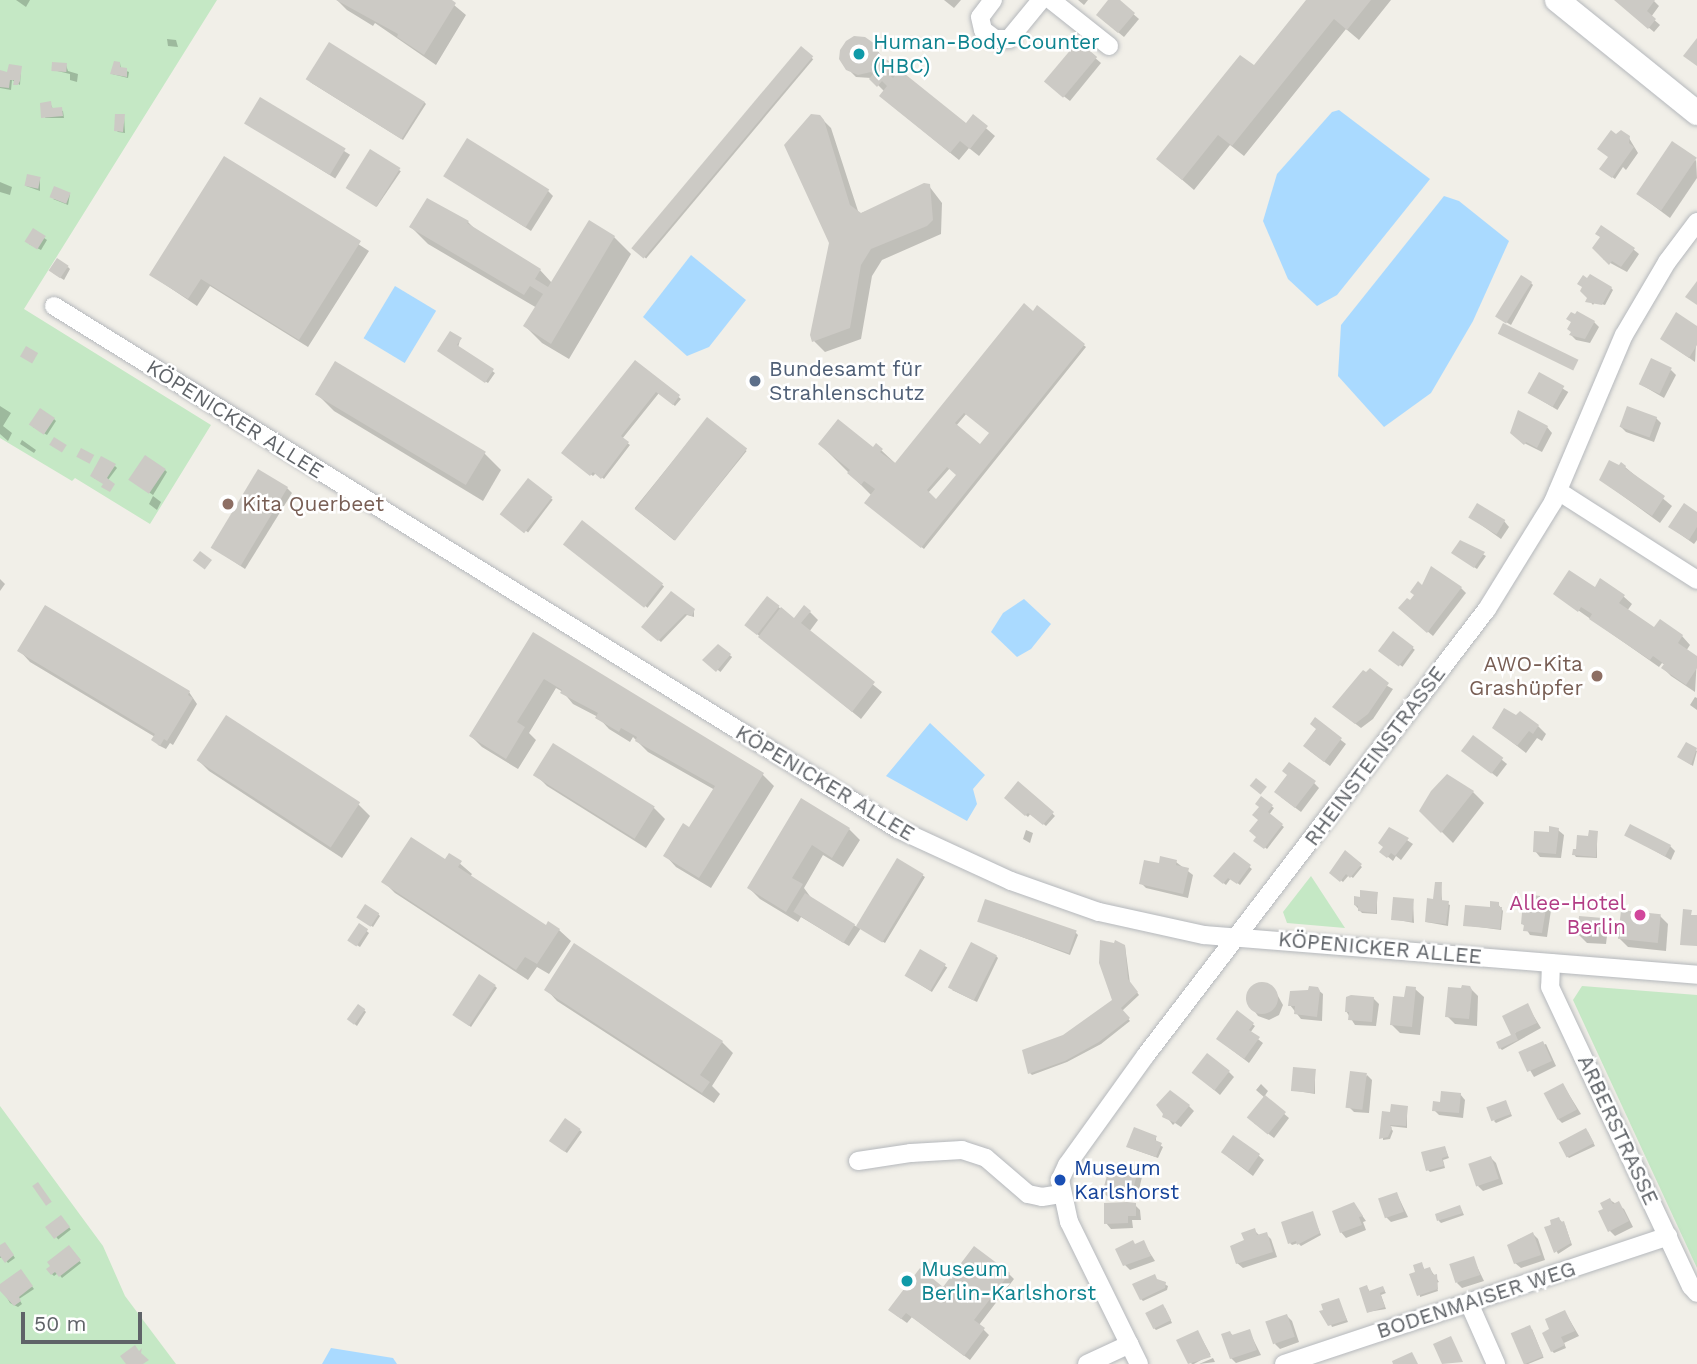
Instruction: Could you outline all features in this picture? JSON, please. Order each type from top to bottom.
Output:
[{"type":"street","points":[[993,0],[980,17],[983,30],[995,39],[1009,39],[1041,0]]},
{"type":"street","points":[[1051,0],[1109,46]]},
{"type":"street","points":[[1557,0],[1697,113]]},
{"type":"street","name":"RHEINSTEINSTRASSE","points":[[1062,1194],[1060,1180],[1075,1151],[1487,609],[1559,491],[1624,335],[1667,262],[1697,222]]},
{"type":"street","name":"KÖPENICKER ALLEE","points":[[54,306],[924,844],[1011,881],[1099,912],[1204,935],[1697,975]]},
{"type":"street","points":[[1559,491],[1697,580]]},
{"type":"street","name":"ARBERSTRASSE","points":[[1551,963],[1550,987],[1694,1290]]},
{"type":"street","points":[[858,1161],[911,1153],[962,1150],[986,1158],[1028,1194],[1042,1197],[1062,1194],[1069,1222],[1139,1364]]},
{"type":"street","name":"BODENMAISER WEG","points":[[1284,1364],[1668,1236]]},
{"type":"street","points":[[1469,1303],[1496,1364]]},
{"type":"street","points":[[1087,1364],[1130,1344]]},
{"type":"green space","points":[[0,0],[217,0],[24,309],[211,425],[150,524],[75,478],[72,481],[0,438]]},
{"type":"green space","points":[[1311,876],[1345,928],[1287,923],[1283,912]]},
{"type":"green space","points":[[1582,986],[1697,995],[1697,1268],[1573,1000]]},
{"type":"green space","points":[[0,1106],[103,1246],[125,1296],[176,1364],[0,1364]]},
{"type":"water","points":[[1339,110],[1430,179],[1337,295],[1317,306],[1288,279],[1263,221],[1277,174],[1332,112]]},
{"type":"water","points":[[1444,196],[1459,201],[1509,241],[1473,321],[1431,393],[1384,427],[1338,376],[1341,325]]},
{"type":"water","points":[[691,255],[746,300],[709,347],[687,356],[643,317]]},
{"type":"water","points":[[395,286],[436,311],[405,363],[364,338]]},
{"type":"water","points":[[1024,599],[1051,624],[1031,649],[1017,657],[991,632],[1003,613]]},
{"type":"water","points":[[930,723],[985,775],[973,789],[977,804],[967,821],[886,776]]},
{"type":"water","points":[[331,1348],[393,1358],[397,1364],[322,1364]]},
{"type":"building","points":[[336,0],[452,0],[456,3],[424,55],[397,37],[398,34]]},
{"type":"building","points":[[1108,0],[1120,0],[1135,13],[1118,33],[1096,15]]},
{"type":"building","points":[[1306,0],[1371,0],[1347,30],[1334,19],[1232,146],[1218,135],[1182,180],[1156,159],[1240,55],[1254,65]]},
{"type":"building","points":[[1614,0],[1655,0],[1647,11],[1656,19],[1648,29]]},
{"type":"building","points":[[854,36],[865,37],[875,44],[879,55],[877,65],[879,67],[886,59],[895,66],[888,74],[893,78],[900,70],[966,123],[973,114],[988,126],[970,149],[960,141],[950,153],[879,96],[887,86],[882,81],[877,87],[869,79],[873,74],[871,72],[858,75],[846,70],[839,59],[840,50],[846,41]]},
{"type":"building","points":[[1697,38],[1697,66],[1683,56]]},
{"type":"building","points":[[1078,41],[1097,57],[1063,98],[1044,82]]},
{"type":"building","points":[[329,42],[425,102],[402,139],[306,79]]},
{"type":"building","points":[[801,46],[813,56],[644,259],[631,248]]},
{"type":"building","points":[[114,61],[120,62],[120,67],[127,68],[127,77],[110,74]]},
{"type":"building","points":[[52,62],[67,63],[66,72],[51,71]]},
{"type":"building","points":[[9,64],[22,66],[20,81],[18,85],[13,85],[14,80],[10,80],[9,88],[0,87],[0,70],[7,72]]},
{"type":"building","points":[[260,97],[346,149],[330,175],[244,124]]},
{"type":"building","points":[[51,101],[52,108],[62,107],[63,116],[41,118],[40,103]]},
{"type":"building","points":[[115,114],[125,114],[123,132],[114,131]]},
{"type":"building","points":[[811,114],[820,115],[824,120],[850,205],[861,213],[924,183],[930,184],[933,220],[927,226],[871,249],[861,265],[850,328],[812,342],[810,335],[829,243],[784,145]]},
{"type":"building","points":[[1611,130],[1616,134],[1621,130],[1630,136],[1629,143],[1634,147],[1612,178],[1599,169],[1608,157],[1597,149]]},
{"type":"building","points":[[467,138],[549,189],[525,228],[443,176]]},
{"type":"building","points":[[1672,141],[1697,158],[1661,211],[1636,194]]},
{"type":"building","points":[[370,149],[401,168],[376,207],[346,188]]},
{"type":"building","points":[[224,156],[361,241],[299,340],[201,279],[188,299],[149,275]]},
{"type":"building","points":[[27,174],[41,177],[38,189],[25,186]]},
{"type":"building","points":[[54,186],[71,193],[66,204],[50,197]]},
{"type":"building","points":[[427,198],[469,221],[467,223],[541,269],[535,279],[548,287],[589,220],[615,236],[551,344],[523,326],[543,294],[530,286],[524,295],[409,227]]},
{"type":"building","points":[[1601,225],[1635,248],[1621,267],[1612,261],[1609,265],[1592,248],[1600,237],[1595,234]]},
{"type":"building","points":[[33,228],[46,236],[37,250],[25,242]]},
{"type":"building","points":[[57,258],[69,266],[60,278],[49,270]]},
{"type":"building","points":[[1590,274],[1612,287],[1602,305],[1585,302],[1587,298],[1580,291],[1582,287],[1577,284],[1583,275],[1587,278]]},
{"type":"building","points":[[1521,275],[1532,282],[1506,323],[1495,317]]},
{"type":"building","points":[[1697,281],[1697,305],[1685,297]]},
{"type":"building","points":[[1024,303],[1033,311],[1037,305],[1085,344],[921,548],[864,503],[875,489],[864,481],[861,485],[847,473],[850,470],[818,444],[838,419],[873,447],[876,443],[883,449],[880,452],[895,463]],"holes":[[[964,413],[989,433],[980,444],[955,423]],[[947,467],[956,475],[936,499],[927,490]]]},
{"type":"building","points":[[1577,311],[1595,321],[1585,339],[1569,335],[1571,332],[1567,329],[1571,322],[1566,319],[1571,312],[1575,314]]},
{"type":"building","points":[[1676,312],[1697,326],[1697,345],[1689,358],[1660,339]]},
{"type":"building","points":[[1503,323],[1578,360],[1573,371],[1498,334]]},
{"type":"building","points":[[450,331],[462,338],[457,345],[494,369],[485,383],[437,351]]},
{"type":"building","points":[[26,346],[38,353],[32,363],[20,356]]},
{"type":"building","points":[[1651,358],[1672,368],[1660,394],[1639,384]]},
{"type":"building","points":[[635,360],[680,395],[673,405],[656,392],[621,436],[629,442],[601,479],[593,472],[590,476],[561,453]]},
{"type":"building","points":[[335,361],[486,452],[466,485],[315,394]]},
{"type":"building","points":[[1539,372],[1564,386],[1553,407],[1527,393]]},
{"type":"building","points":[[1627,406],[1657,417],[1650,438],[1619,427]]},
{"type":"building","points":[[40,408],[55,418],[44,435],[29,425]]},
{"type":"building","points":[[1518,410],[1548,426],[1537,448],[1526,442],[1524,445],[1510,433]]},
{"type":"building","points":[[707,417],[747,448],[675,541],[635,509]]},
{"type":"building","points":[[54,437],[67,445],[62,453],[49,445]]},
{"type":"building","points":[[81,448],[94,455],[90,464],[76,457]]},
{"type":"building","points":[[145,455],[166,469],[149,494],[128,480]]},
{"type":"building","points":[[101,456],[116,464],[107,478],[115,484],[110,492],[90,476]]},
{"type":"building","points":[[1609,460],[1619,465],[1621,462],[1625,468],[1665,496],[1652,516],[1599,480]]},
{"type":"building","points":[[258,469],[288,487],[241,566],[211,548]]},
{"type":"building","points":[[528,478],[552,497],[524,533],[500,514]]},
{"type":"building","points":[[1477,503],[1505,520],[1497,535],[1468,518]]},
{"type":"building","points":[[1684,503],[1697,512],[1697,527],[1689,540],[1668,527]]},
{"type":"building","points":[[582,520],[663,583],[644,608],[563,544]]},
{"type":"building","points":[[1460,540],[1485,552],[1474,568],[1451,553]]},
{"type":"building","points":[[200,551],[212,560],[205,570],[193,561]]},
{"type":"building","points":[[1431,566],[1462,587],[1427,633],[1398,608],[1414,595],[1410,592],[1418,581],[1422,585]]},
{"type":"building","points":[[1569,570],[1595,587],[1600,578],[1625,595],[1619,603],[1654,627],[1660,619],[1683,635],[1678,643],[1697,656],[1697,668],[1686,685],[1661,668],[1664,664],[1653,656],[1650,660],[1589,619],[1592,614],[1581,607],[1578,612],[1553,594]]},
{"type":"building","points":[[671,591],[695,609],[692,616],[685,614],[658,641],[641,627]]},
{"type":"building","points":[[767,596],[780,606],[757,635],[744,625]]},
{"type":"building","points":[[45,605],[190,691],[188,695],[193,698],[167,741],[164,739],[160,746],[151,740],[155,734],[17,651]]},
{"type":"building","points":[[804,605],[811,611],[801,623],[875,682],[852,712],[758,637],[781,607],[794,618]]},
{"type":"building","points":[[1393,631],[1414,647],[1399,667],[1378,651]]},
{"type":"building","points":[[533,632],[764,773],[699,878],[663,856],[683,823],[689,827],[715,786],[635,741],[637,737],[621,728],[619,732],[595,718],[598,713],[560,693],[562,690],[544,679],[517,722],[525,727],[506,759],[469,736]]},
{"type":"building","points":[[718,644],[731,654],[716,672],[702,660]]},
{"type":"building","points":[[1370,668],[1389,683],[1368,714],[1355,724],[1332,707],[1363,670],[1366,672]]},
{"type":"building","points":[[1504,708],[1516,715],[1520,711],[1539,725],[1533,734],[1529,731],[1517,746],[1492,728]]},
{"type":"building","points":[[226,715],[360,802],[331,847],[197,760]]},
{"type":"building","points":[[1315,717],[1342,738],[1324,762],[1303,746],[1316,729],[1310,724]]},
{"type":"building","points":[[1473,735],[1503,758],[1491,774],[1461,751]]},
{"type":"building","points":[[1686,742],[1697,748],[1691,765],[1677,757]]},
{"type":"building","points":[[553,743],[655,807],[635,839],[533,775]]},
{"type":"building","points":[[1289,762],[1316,781],[1295,808],[1274,792],[1287,775],[1282,771]]},
{"type":"building","points":[[1447,774],[1474,791],[1441,833],[1419,811],[1431,791]]},
{"type":"building","points":[[1256,778],[1267,787],[1261,795],[1250,786]]},
{"type":"building","points":[[1018,781],[1054,812],[1043,825],[1028,813],[1025,816],[1004,798]]},
{"type":"building","points":[[1261,796],[1273,805],[1268,812],[1283,824],[1264,849],[1253,841],[1256,837],[1249,831],[1258,820],[1252,815],[1259,807],[1255,804]]},
{"type":"building","points":[[801,798],[850,828],[832,858],[812,845],[792,878],[803,884],[786,912],[747,888]]},
{"type":"building","points":[[1630,824],[1671,845],[1665,856],[1624,836]]},
{"type":"building","points":[[1549,826],[1559,828],[1556,854],[1533,852],[1534,831],[1549,832]]},
{"type":"building","points":[[1389,827],[1409,838],[1395,856],[1391,853],[1387,858],[1379,852],[1383,847],[1378,843]]},
{"type":"building","points":[[1589,830],[1598,831],[1596,857],[1572,855],[1573,849],[1576,849],[1577,835],[1588,836]]},
{"type":"building","points":[[411,837],[445,859],[449,853],[462,861],[458,867],[546,925],[548,921],[560,929],[537,964],[525,957],[516,970],[381,882]]},
{"type":"building","points":[[1345,850],[1362,864],[1350,878],[1346,874],[1340,882],[1329,873]]},
{"type":"building","points":[[1234,852],[1251,865],[1237,884],[1228,878],[1223,884],[1213,876]]},
{"type":"building","points":[[1160,856],[1177,860],[1176,865],[1189,868],[1183,894],[1139,884],[1144,860],[1159,863]]},
{"type":"building","points":[[897,858],[924,874],[882,943],[856,927]]},
{"type":"building","points":[[1435,882],[1442,882],[1441,900],[1449,901],[1446,924],[1425,922],[1427,898],[1433,899]]},
{"type":"building","points":[[1360,890],[1378,892],[1376,913],[1358,911],[1358,906],[1354,905],[1354,896],[1360,897]]},
{"type":"building","points":[[805,893],[855,924],[843,943],[793,912]]},
{"type":"building","points":[[1532,895],[1540,896],[1540,902],[1547,903],[1542,933],[1523,931],[1524,925],[1521,924],[1523,901],[1531,901]]},
{"type":"building","points":[[1393,897],[1414,899],[1412,922],[1391,920]]},
{"type":"building","points":[[985,899],[1077,931],[1069,953],[977,922]]},
{"type":"building","points":[[1490,901],[1499,902],[1499,907],[1502,907],[1500,929],[1463,926],[1465,905],[1490,907]]},
{"type":"building","points":[[365,904],[379,913],[371,927],[356,917]]},
{"type":"building","points":[[1683,909],[1692,910],[1691,915],[1697,915],[1697,946],[1680,945]]},
{"type":"building","points":[[1621,910],[1661,914],[1658,943],[1618,939]]},
{"type":"building","points":[[1579,916],[1600,918],[1598,937],[1577,935]]},
{"type":"building","points":[[359,923],[368,929],[356,947],[347,940]]},
{"type":"building","points":[[1100,940],[1114,943],[1115,940],[1125,945],[1128,979],[1138,992],[1121,1008],[1130,1018],[1099,1042],[1065,1061],[1028,1074],[1022,1050],[1063,1035],[1112,1000],[1099,963]]},
{"type":"building","points":[[971,942],[997,955],[974,1001],[948,987]]},
{"type":"building","points":[[574,943],[723,1041],[700,1075],[710,1082],[702,1093],[544,990]]},
{"type":"building","points":[[920,949],[946,964],[930,991],[904,976]]},
{"type":"building","points":[[479,974],[496,985],[469,1026],[452,1015]]},
{"type":"building","points":[[1262,982],[1274,986],[1278,998],[1274,1010],[1262,1014],[1250,1010],[1246,998],[1250,986]]},
{"type":"building","points":[[1462,985],[1470,986],[1472,990],[1469,1019],[1445,1017],[1448,987],[1461,988]]},
{"type":"building","points":[[1309,986],[1318,987],[1320,991],[1317,1017],[1294,1014],[1295,1006],[1288,1006],[1290,991],[1308,990]]},
{"type":"building","points":[[1406,986],[1416,987],[1412,1027],[1390,1025],[1393,996],[1404,997]]},
{"type":"building","points":[[1346,997],[1374,997],[1372,1022],[1348,1020],[1349,1012],[1345,1012]]},
{"type":"building","points":[[1528,1003],[1537,1023],[1515,1033],[1518,1040],[1499,1049],[1496,1042],[1511,1035],[1502,1016]]},
{"type":"building","points":[[358,1004],[365,1009],[354,1025],[347,1019]]},
{"type":"building","points":[[1237,1010],[1254,1023],[1249,1030],[1260,1037],[1244,1059],[1216,1039]]},
{"type":"building","points":[[1543,1041],[1552,1061],[1527,1072],[1518,1052]]},
{"type":"building","points":[[1207,1053],[1230,1071],[1214,1091],[1192,1073]]},
{"type":"building","points":[[1293,1067],[1316,1069],[1314,1093],[1291,1091]]},
{"type":"building","points":[[1350,1071],[1367,1073],[1362,1110],[1345,1108]]},
{"type":"building","points":[[1563,1083],[1577,1109],[1558,1120],[1544,1093]]},
{"type":"building","points":[[1170,1090],[1190,1105],[1175,1123],[1162,1117],[1163,1114],[1156,1105]]},
{"type":"building","points":[[1441,1091],[1461,1093],[1459,1113],[1432,1111],[1433,1101],[1440,1102]]},
{"type":"building","points":[[1265,1095],[1286,1112],[1268,1135],[1247,1118]]},
{"type":"building","points":[[1506,1100],[1511,1114],[1491,1121],[1486,1107]]},
{"type":"building","points":[[1391,1104],[1408,1106],[1406,1126],[1390,1125],[1392,1128],[1388,1137],[1379,1139],[1382,1111],[1390,1112]]},
{"type":"building","points":[[565,1118],[581,1129],[565,1152],[549,1141]]},
{"type":"building","points":[[1134,1127],[1157,1136],[1155,1140],[1162,1143],[1156,1157],[1126,1147]]},
{"type":"building","points":[[1586,1128],[1594,1143],[1567,1158],[1559,1143]]},
{"type":"building","points":[[1233,1135],[1260,1154],[1248,1171],[1221,1152]]},
{"type":"building","points":[[1445,1146],[1448,1156],[1442,1158],[1444,1166],[1426,1171],[1421,1152]]},
{"type":"building","points":[[1491,1156],[1499,1179],[1476,1187],[1468,1164]]},
{"type":"building","points":[[1110,1164],[1138,1170],[1133,1190],[1118,1187],[1123,1190],[1121,1196],[1102,1194]]},
{"type":"building","points":[[38,1182],[52,1202],[46,1206],[32,1186]]},
{"type":"building","points":[[1397,1192],[1404,1212],[1385,1218],[1378,1199]]},
{"type":"building","points":[[1610,1198],[1613,1204],[1619,1201],[1629,1221],[1608,1232],[1598,1211],[1603,1209],[1600,1203]]},
{"type":"building","points":[[1354,1202],[1363,1216],[1359,1217],[1362,1225],[1340,1233],[1332,1211]]},
{"type":"building","points":[[1104,1203],[1136,1203],[1136,1216],[1128,1216],[1128,1223],[1104,1224]]},
{"type":"building","points":[[1460,1205],[1463,1213],[1437,1221],[1435,1214]]},
{"type":"building","points":[[1313,1211],[1320,1233],[1297,1245],[1296,1241],[1288,1244],[1281,1222]]},
{"type":"building","points":[[61,1215],[70,1227],[54,1239],[45,1227]]},
{"type":"building","points":[[1559,1217],[1561,1222],[1564,1221],[1571,1243],[1554,1253],[1544,1227],[1551,1225],[1550,1220]]},
{"type":"building","points":[[1255,1228],[1257,1235],[1267,1232],[1273,1252],[1236,1264],[1230,1246],[1244,1240],[1241,1233]]},
{"type":"building","points":[[1533,1232],[1541,1255],[1514,1264],[1507,1245]]},
{"type":"building","points":[[1133,1240],[1135,1244],[1144,1240],[1151,1256],[1123,1266],[1115,1249]]},
{"type":"building","points":[[5,1242],[14,1255],[5,1263],[0,1256],[0,1245]]},
{"type":"building","points":[[69,1245],[81,1260],[59,1277],[55,1272],[51,1275],[46,1269],[50,1266],[47,1262]]},
{"type":"building","points":[[974,1246],[1010,1273],[974,1320],[985,1328],[964,1356],[906,1313],[901,1319],[888,1310],[920,1268],[943,1287]]},
{"type":"building","points":[[1474,1256],[1480,1275],[1455,1283],[1449,1264]]},
{"type":"building","points":[[1422,1262],[1424,1269],[1430,1267],[1433,1275],[1437,1274],[1438,1289],[1417,1296],[1409,1274],[1415,1272],[1413,1265]]},
{"type":"building","points":[[21,1269],[33,1286],[19,1297],[21,1301],[14,1306],[0,1291],[0,1284]]},
{"type":"building","points":[[1155,1274],[1157,1279],[1166,1282],[1165,1288],[1140,1300],[1132,1284]]},
{"type":"building","points":[[1367,1285],[1369,1291],[1383,1286],[1385,1291],[1380,1293],[1385,1307],[1367,1313],[1359,1288]]},
{"type":"building","points":[[1339,1298],[1347,1320],[1328,1326],[1319,1311],[1323,1310],[1321,1304]]},
{"type":"building","points":[[1163,1304],[1171,1320],[1153,1329],[1145,1313]]},
{"type":"building","points":[[1565,1310],[1575,1331],[1561,1337],[1565,1345],[1551,1352],[1542,1333],[1549,1329],[1545,1319]]},
{"type":"building","points":[[1287,1314],[1295,1337],[1273,1344],[1265,1321]]},
{"type":"building","points":[[1530,1325],[1543,1356],[1524,1364],[1511,1333]]},
{"type":"building","points":[[1250,1329],[1257,1350],[1230,1359],[1221,1334],[1230,1331],[1232,1335]]},
{"type":"building","points":[[1198,1330],[1211,1357],[1188,1364],[1176,1340]]},
{"type":"building","points":[[1451,1336],[1463,1362],[1442,1364],[1433,1344]]},
{"type":"building","points":[[135,1345],[139,1351],[142,1348],[141,1353],[149,1360],[143,1364],[126,1364],[120,1356]]},
{"type":"building","points":[[1412,1352],[1418,1364],[1393,1364],[1392,1361]]},
{"type":"place","name":"Human-Body-Counter (HBC)","points":[[859,54]]},
{"type":"place","name":"Bundesamt für Strahlenschutz","points":[[755,381]]},
{"type":"place","name":"Kita Querbeet","points":[[228,504]]},
{"type":"place","name":"AWO-Kita Grashüpfer","points":[[1597,676]]},
{"type":"place","name":"Allee-Hotel Berlin","points":[[1640,915]]},
{"type":"place","name":"Museum Karlshorst","points":[[1060,1180]]},
{"type":"place","name":"Museum Berlin-Karlshorst","points":[[907,1281]]}]
